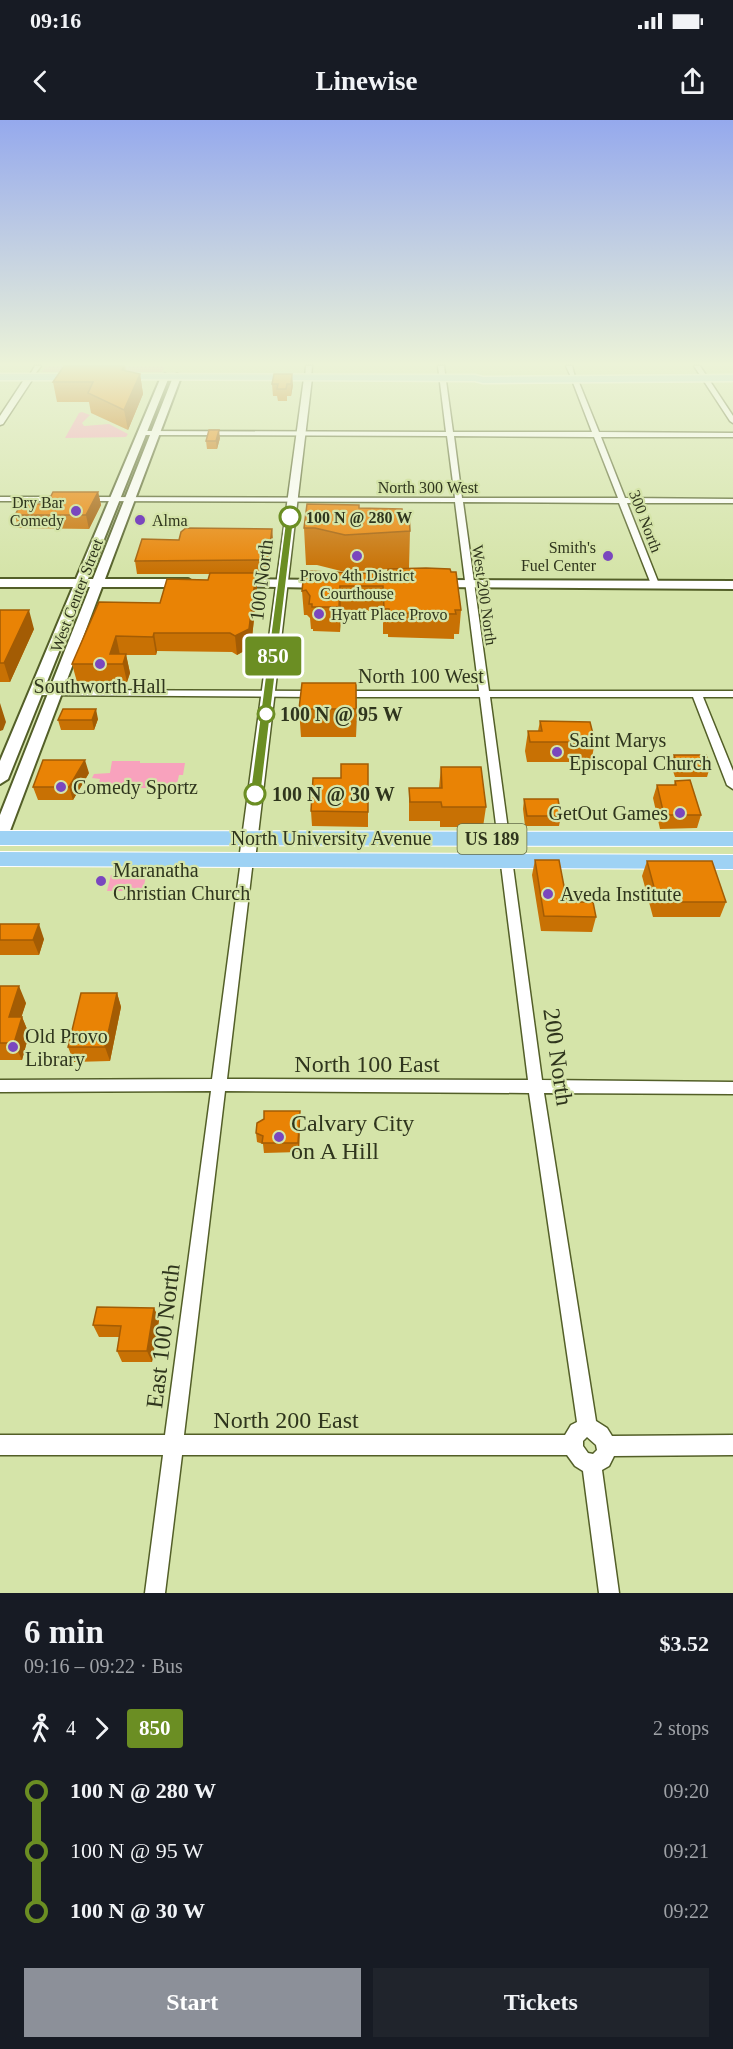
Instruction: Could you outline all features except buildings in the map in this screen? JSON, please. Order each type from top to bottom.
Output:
[{"type":"highway","name":"North University Avenue","points":[[0,837],[733,839]]},
{"type":"highway","name":"North University Avenue","points":[[0,859],[733,862]]},
{"type":"main road","name":"West Center Street","points":[[0,837],[98,583],[141,435]]},
{"type":"main road","name":"West Center Street","points":[[0,779],[81,583],[155,435]]},
{"type":"main road","points":[[423,584],[653,579],[733,585]]},
{"type":"main road","points":[[0,583],[200,583]]},
{"type":"main road","points":[[224,583],[344,584]]},
{"type":"street","name":"100 North","points":[[219,1085],[301,435]]},
{"type":"street","points":[[451,435],[459,500]]},
{"type":"street","name":"300 North","points":[[595,435],[653,579]]},
{"type":"street","points":[[697,435],[733,435]]},
{"type":"street","name":"North 300 West","points":[[0,499],[733,501]]},
{"type":"street","name":"West 200 North","points":[[459,500],[483,694]]},
{"type":"street","name":"North 100 West","points":[[36,693],[733,694]]},
{"type":"street","name":"200 North","points":[[483,694],[536,1088],[587,1427]]},
{"type":"street","points":[[697,694],[733,785]]},
{"type":"street","name":"East 100 North","points":[[155,1593],[219,1085]]},
{"type":"street","name":"North 100 East","points":[[0,1086],[733,1088]]},
{"type":"street","points":[[587,1427],[595,1429],[602,1436],[606,1446],[605,1455],[600,1462],[592,1465],[583,1462],[576,1455],[573,1445],[573,1436],[579,1429],[587,1427]]},
{"type":"street","name":"North 200 East","points":[[0,1445],[573,1445]]},
{"type":"street","points":[[606,1446],[733,1445]]},
{"type":"street","points":[[592,1465],[609,1593]]},
{"type":"shaded area","points":[[67,435],[128,435],[126,437],[65,438]]},
{"type":"shaded area","points":[[112,761],[185,763],[183,775],[179,775],[176,788],[97,788],[100,779],[92,778],[94,774],[110,773]]},
{"type":"shaded area","points":[[111,875],[146,875],[143,891],[107,891]]},
{"type":"bus line","name":"850","points":[[255,794],[290,517]]},
{"type":"place","name":"Dry Bar Comedy","points":[[76,511]]},
{"type":"place","name":"100 N @ 280 W","points":[[290,517]]},
{"type":"place","name":"Alma","points":[[140,520]]},
{"type":"place","name":"Provo 4th District Courthouse","points":[[357,556]]},
{"type":"place","name":"Smith's Fuel Center","points":[[608,556]]},
{"type":"place","name":"Hyatt Place Provo","points":[[319,614]]},
{"type":"place","name":"Southworth Hall","points":[[100,664]]},
{"type":"place","name":"100 N @ 95 W","points":[[266,714]]},
{"type":"place","name":"Saint Marys Episcopal Church","points":[[557,752]]},
{"type":"place","name":"Comedy Sportz","points":[[61,787]]},
{"type":"place","name":"100 N @ 30 W","points":[[255,794]]},
{"type":"place","name":"GetOut Games","points":[[680,813]]},
{"type":"place","name":"Maranatha Christian Church","points":[[101,881]]},
{"type":"place","name":"Aveda Institute","points":[[548,894]]},
{"type":"place","name":"Old Provo Library","points":[[13,1047]]},
{"type":"place","name":"Calvary City on A Hill","points":[[279,1137]]}]
